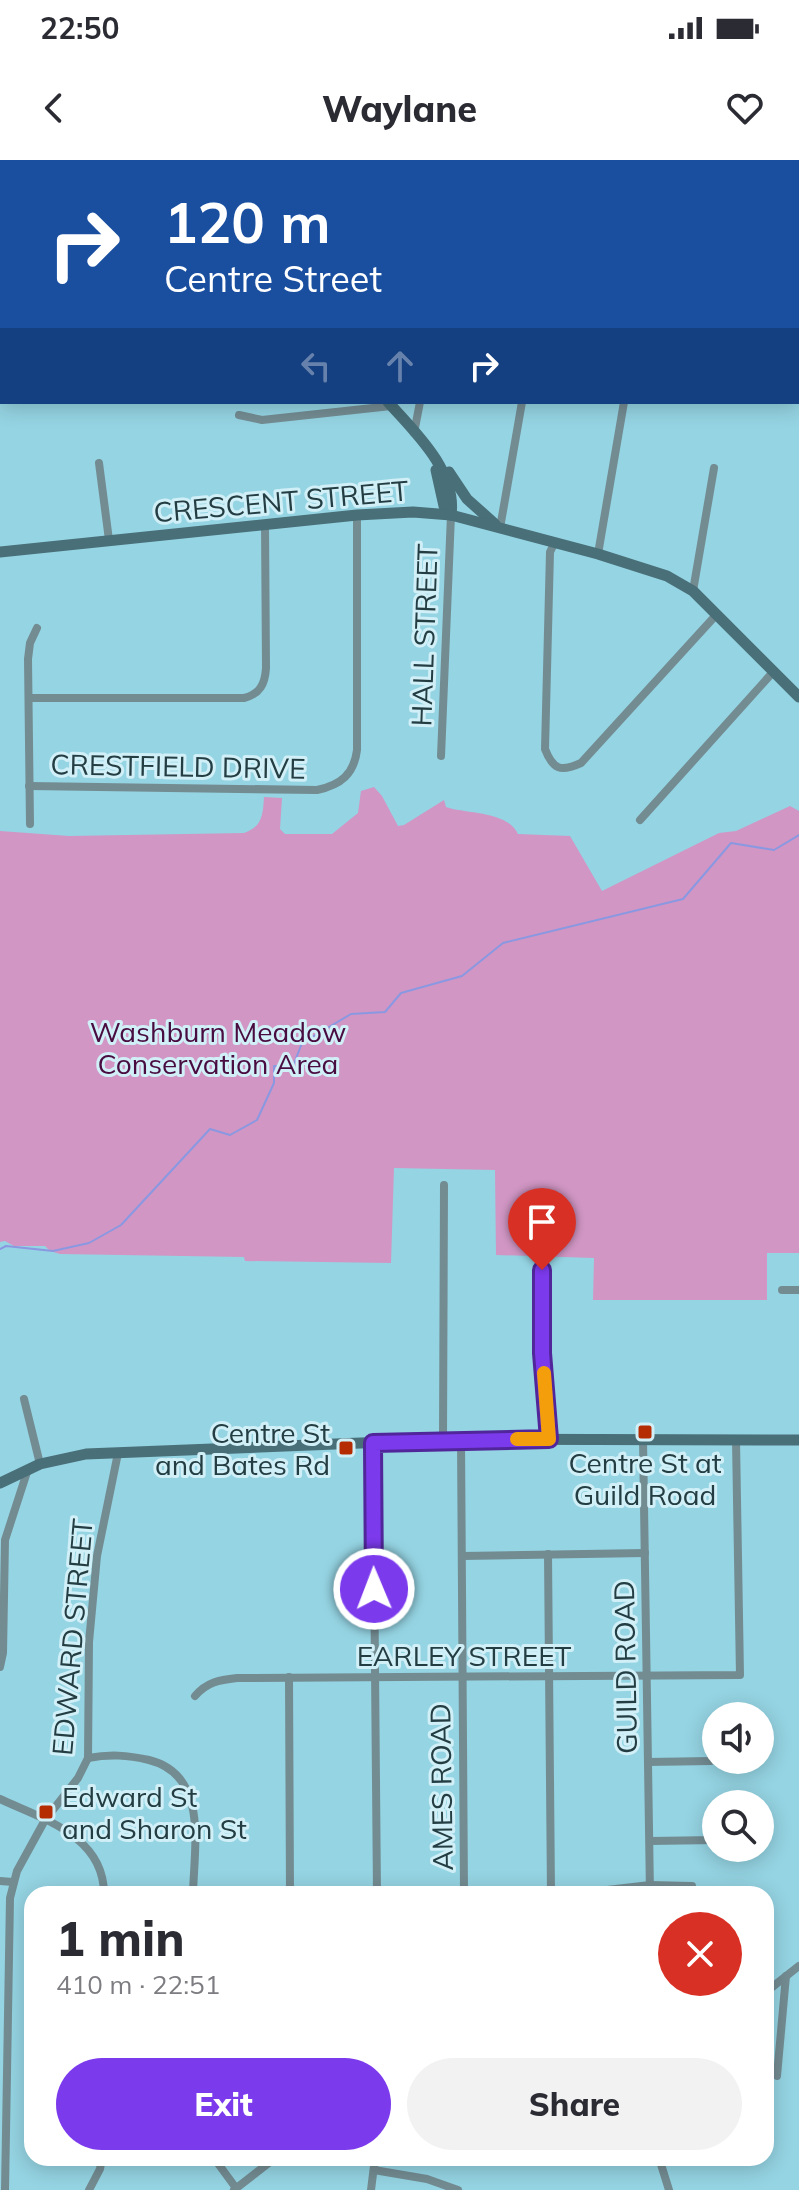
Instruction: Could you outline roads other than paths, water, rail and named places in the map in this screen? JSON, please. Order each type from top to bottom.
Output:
[{"type":"main road","points":[[390,404],[444,474],[450,489],[451,515]]},
{"type":"main road","points":[[431,455],[444,464],[476,508],[500,528]]},
{"type":"main road","name":"CRESCENT STREET","points":[[0,552],[357,515],[413,512],[451,515],[598,554],[667,576],[693,591],[799,697]]},
{"type":"main road","points":[[0,1483],[40,1464],[86,1454],[461,1439],[799,1440]]},
{"type":"street","points":[[239,415],[262,420],[390,404]]},
{"type":"street","points":[[414,433],[420,404]]},
{"type":"street","points":[[500,528],[522,404]]},
{"type":"street","points":[[598,554],[624,404]]},
{"type":"street","points":[[99,463],[109,540]]},
{"type":"street","points":[[693,591],[714,468]]},
{"type":"street","name":"CRESTFIELD DRIVE","points":[[29,786],[317,790],[345,779],[355,763],[357,750],[357,515]]},
{"type":"street","name":"HALL STREET","points":[[441,756],[451,515]]},
{"type":"street","points":[[29,698],[253,696],[263,684],[266,668],[265,524]]},
{"type":"street","points":[[555,542],[550,552],[545,749],[550,762],[557,767],[567,769],[585,758],[717,614]]},
{"type":"street","points":[[30,824],[29,651],[37,628]]},
{"type":"street","points":[[640,820],[774,671]]},
{"type":"street","points":[[443,1440],[444,1185]]},
{"type":"street","points":[[542,1270],[542,1353],[549,1439]]},
{"type":"street","points":[[782,1290],[799,1290]]},
{"type":"street","points":[[24,1399],[40,1464]]},
{"type":"street","name":"AMES ROAD","points":[[461,1439],[464,1886]]},
{"type":"street","name":"GUILD ROAD","points":[[643,1439],[650,1886]]},
{"type":"street","name":"EARLEY STREET","points":[[195,1696],[213,1681],[289,1677],[740,1675],[736,1440]]},
{"type":"street","points":[[373,1443],[377,1886]]},
{"type":"street","name":"EDWARD STREET","points":[[5,2190],[3,2141],[8,1914],[13,1882],[45,1820],[78,1778],[88,1758],[89,1642],[97,1556],[118,1453]]},
{"type":"street","points":[[0,1667],[3,1653],[5,1540],[28,1469]]},
{"type":"street","points":[[462,1556],[645,1553]]},
{"type":"street","points":[[548,1554],[551,1886]]},
{"type":"street","points":[[289,1677],[290,1886]]},
{"type":"street","points":[[88,1758],[111,1753],[148,1760],[171,1769],[185,1783],[193,1804],[193,1886]]},
{"type":"street","points":[[648,1762],[702,1761]]},
{"type":"street","points":[[0,1799],[81,1840],[96,1857],[103,1886]]},
{"type":"street","points":[[650,1841],[702,1840]]},
{"type":"street","points":[[0,1881],[13,1882]]},
{"type":"street","points":[[774,1986],[799,1966]]},
{"type":"street","points":[[777,2076],[786,1976]]},
{"type":"street","points":[[89,2190],[101,2166]]},
{"type":"street","points":[[219,2166],[235,2189],[265,2166]]},
{"type":"street","points":[[371,2190],[374,2166]]},
{"type":"street","points":[[662,2166],[669,2190]]},
{"type":"street","points":[[374,2170],[427,2179],[458,2190]]},
{"type":"waterway","points":[[0,1249],[6,1246],[53,1251],[89,1243],[121,1225],[210,1129],[230,1135],[257,1120],[274,1083],[274,1066],[293,1066],[302,1043],[351,1014],[385,1012],[401,993],[462,976],[503,943],[683,899],[731,843],[774,850],[799,835]]},
{"type":"place","name":"Centre St at Guild Road","points":[[645,1432]]},
{"type":"place","name":"Centre St and Bates Rd","points":[[346,1448]]},
{"type":"place","name":"Edward St and Sharon St","points":[[46,1812]]},
{"type":"park label","name":"Washburn Meadow Conservation Area","points":[[218,1047]]}]
